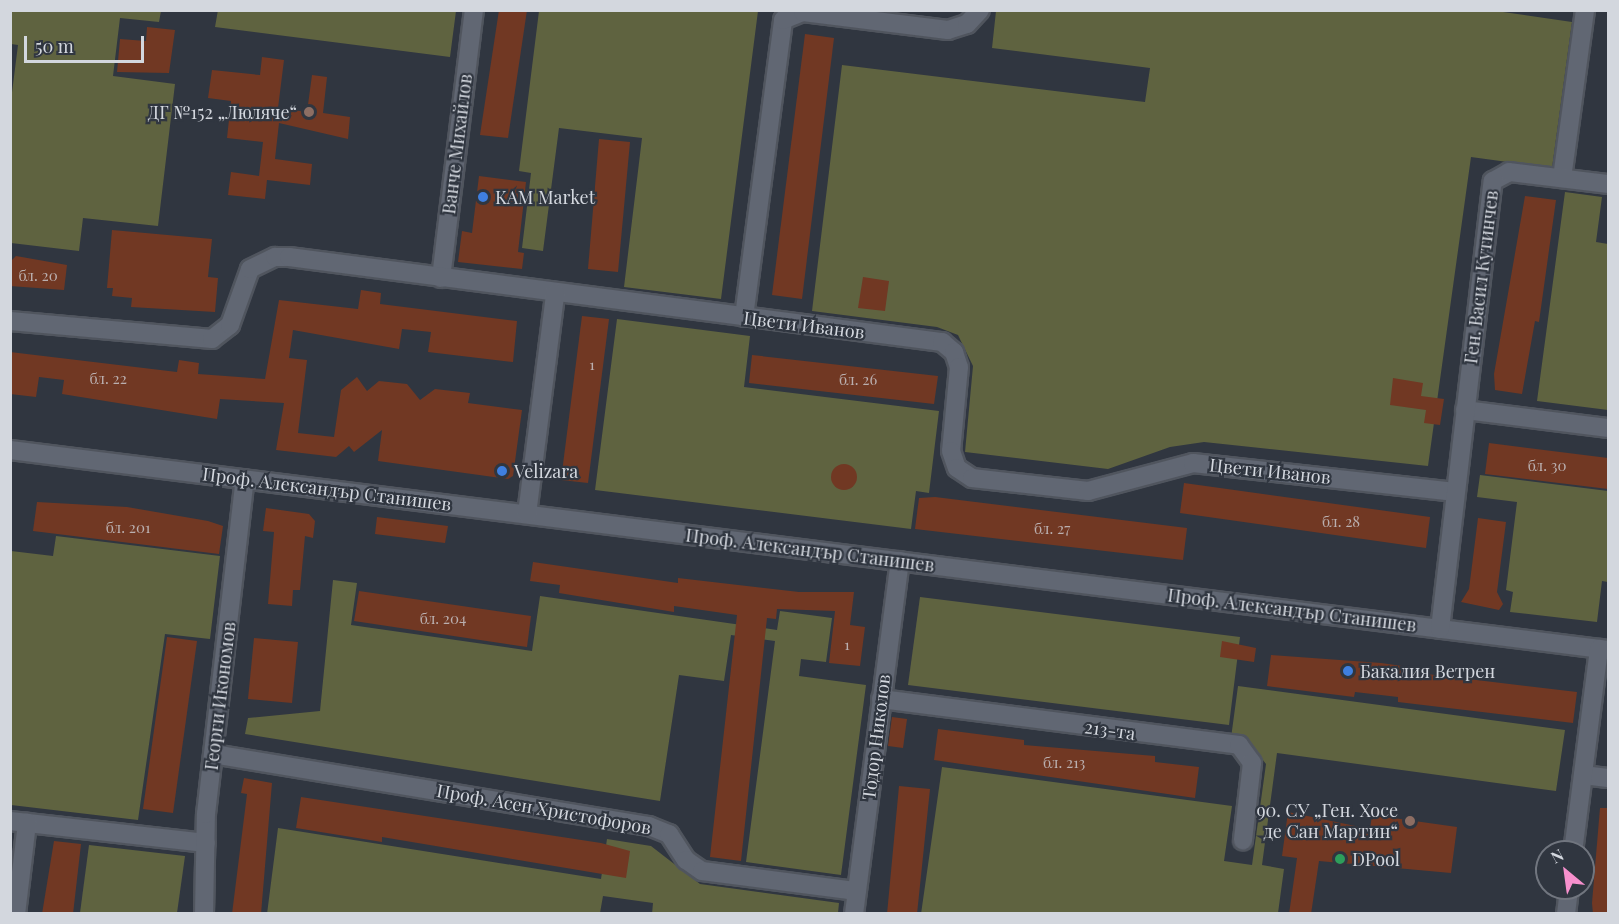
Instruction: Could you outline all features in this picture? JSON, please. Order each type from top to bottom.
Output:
[{"type":"street","name":"Ванче Михайлов","points":[[441,278],[474,10]]},
{"type":"street","points":[[744,317],[783,20],[803,12],[948,30],[968,24],[980,10]]},
{"type":"street","points":[[1563,178],[1585,10]]},
{"type":"street","name":"Ген. Васил Кутинчев","points":[[1440,629],[1493,180],[1504,172],[1608,184]]},
{"type":"street","name":"Цвети Иванов","points":[[10,321],[212,339],[230,325],[250,269],[275,256],[949,346],[959,367],[951,451],[957,468],[972,478],[1096,490],[1193,463],[1455,492]]},
{"type":"street","points":[[527,514],[555,294]]},
{"type":"street","points":[[1465,410],[1608,428]]},
{"type":"street","name":"Проф. Александър Станишев","points":[[10,450],[1604,650]]},
{"type":"street","name":"Георги Икономов","points":[[204,914],[206,843],[213,754],[245,479]]},
{"type":"street","name":"Тодор Николов","points":[[854,914],[900,561]]},
{"type":"street","points":[[1575,840],[1604,650]]},
{"type":"street","name":"213-та","points":[[881,699],[1239,746],[1252,763],[1243,840]]},
{"type":"street","name":"Проф. Асен Христофоров","points":[[213,754],[649,826],[669,834],[686,860],[702,872],[857,891]]},
{"type":"street","points":[[1583,775],[1608,778]]},
{"type":"street","points":[[16,914],[19,822],[206,843]]},
{"type":"green space","points":[[11,10],[161,11],[159,22],[120,18],[113,76],[175,84],[158,226],[83,218],[79,251],[11,243],[10,108],[18,45],[11,44]]},
{"type":"green space","points":[[218,10],[456,11],[450,57],[215,27]]},
{"type":"green space","points":[[1489,10],[1572,22],[1552,168],[1471,157],[1428,466],[1204,442],[1170,447],[1108,469],[965,452],[973,366],[958,335],[937,327],[812,311],[842,65],[1145,102],[1150,68],[992,48],[996,11]]},
{"type":"green space","points":[[539,11],[758,11],[721,299],[624,287],[642,138],[559,128],[543,251],[522,248],[531,173],[519,171]]},
{"type":"green space","points":[[1565,192],[1602,197],[1596,242],[1608,244],[1608,410],[1537,401]]},
{"type":"green space","points":[[617,319],[750,336],[744,387],[939,411],[929,493],[916,491],[911,529],[595,490]]},
{"type":"green space","points":[[1480,475],[1608,491],[1608,582],[1602,581],[1597,622],[1510,612],[1513,592],[1506,590],[1517,502],[1477,497]]},
{"type":"green space","points":[[56,536],[220,556],[210,639],[165,634],[138,820],[11,805],[11,551],[53,556]]},
{"type":"green space","points":[[333,580],[357,583],[351,625],[532,651],[540,596],[777,630],[780,611],[832,618],[826,662],[801,659],[799,676],[866,685],[841,875],[746,862],[775,641],[731,635],[724,681],[679,675],[660,801],[245,734],[248,718],[320,711]]},
{"type":"green space","points":[[920,597],[1240,637],[1229,725],[908,685]]},
{"type":"green space","points":[[1238,686],[1565,730],[1556,791],[1277,753],[1262,865],[1284,869],[1278,913],[921,914],[942,767],[1232,806],[1224,861],[1252,865],[1266,764],[1248,741],[1231,738]]},
{"type":"green space","points":[[278,828],[601,879],[607,839],[651,846],[700,884],[839,903],[838,913],[652,914],[653,903],[603,896],[600,913],[267,914]]},
{"type":"green space","points":[[89,845],[185,856],[177,913],[80,913]]},
{"type":"building","points":[[499,10],[527,10],[508,138],[480,135]]},
{"type":"building","points":[[147,27],[175,30],[169,73],[117,72],[120,39],[146,41]]},
{"type":"building","points":[[805,34],[834,38],[802,299],[772,295]]},
{"type":"building","points":[[262,57],[284,60],[278,108],[307,112],[312,75],[327,77],[323,113],[350,117],[348,139],[279,123],[275,159],[312,164],[310,185],[267,180],[265,199],[228,195],[231,172],[259,176],[263,142],[227,138],[231,101],[208,98],[212,70],[260,75]]},
{"type":"building","points":[[599,139],[630,142],[618,272],[588,269]]},
{"type":"building","points":[[479,176],[526,182],[518,252],[524,253],[522,269],[458,262],[462,231],[472,233]]},
{"type":"building","points":[[1525,196],[1556,200],[1539,322],[1535,321],[1522,394],[1495,390],[1494,374]]},
{"type":"building","points":[[112,230],[212,239],[208,277],[218,278],[215,312],[131,307],[132,298],[112,296],[113,288],[107,288]]},
{"type":"building","points":[[16,256],[67,265],[64,290],[10,286],[10,262]]},
{"type":"building","points":[[863,277],[889,281],[885,311],[858,308]]},
{"type":"building","points":[[361,290],[381,293],[380,304],[517,321],[513,362],[428,352],[431,332],[402,329],[399,349],[293,330],[289,358],[307,360],[298,433],[334,437],[341,390],[357,377],[367,391],[379,381],[407,384],[420,400],[435,389],[470,393],[468,403],[522,410],[513,476],[508,479],[378,461],[382,430],[354,452],[349,446],[336,457],[276,450],[284,403],[220,399],[217,419],[62,394],[64,380],[39,377],[36,397],[10,394],[10,352],[177,372],[179,360],[199,363],[198,374],[265,379],[279,300],[358,309]]},
{"type":"building","points":[[582,316],[609,319],[588,483],[561,480]]},
{"type":"building","points":[[752,355],[938,376],[934,404],[749,383]]},
{"type":"building","points":[[1393,378],[1423,383],[1421,396],[1444,399],[1440,425],[1424,423],[1426,410],[1390,405]]},
{"type":"building","points":[[1489,443],[1608,458],[1608,489],[1485,474]]},
{"type":"building","points":[[844,464],[853,468],[857,477],[853,486],[844,490],[835,486],[831,477],[835,468]]},
{"type":"building","points":[[1184,483],[1430,517],[1426,548],[1180,513]]},
{"type":"building","points":[[935,497],[1187,528],[1183,560],[915,529],[919,498]]},
{"type":"building","points":[[37,502],[127,507],[208,521],[223,526],[219,554],[33,531]]},
{"type":"building","points":[[266,508],[309,514],[315,521],[313,538],[305,536],[300,590],[293,590],[292,606],[268,604],[274,532],[263,531]]},
{"type":"building","points":[[377,517],[448,526],[445,543],[375,534]]},
{"type":"building","points":[[1478,518],[1506,522],[1497,592],[1503,604],[1499,610],[1461,602],[1469,589]]},
{"type":"building","points":[[533,562],[678,583],[678,578],[799,592],[854,592],[850,625],[865,627],[860,666],[829,663],[835,611],[777,609],[776,619],[767,618],[741,861],[710,857],[737,615],[674,606],[674,612],[559,593],[560,585],[530,581]]},
{"type":"building","points":[[359,591],[531,616],[527,647],[354,621]]},
{"type":"building","points":[[167,637],[197,641],[173,813],[143,809]]},
{"type":"building","points":[[254,638],[298,642],[292,703],[248,699]]},
{"type":"building","points":[[1222,641],[1256,648],[1254,662],[1220,657]]},
{"type":"building","points":[[1271,655],[1381,663],[1402,666],[1402,671],[1577,692],[1573,723],[1398,702],[1398,697],[1355,692],[1354,697],[1267,686]]},
{"type":"building","points":[[892,717],[907,719],[903,748],[888,746]]},
{"type":"building","points":[[938,729],[1024,740],[1024,745],[1155,756],[1155,762],[1199,767],[1195,798],[934,760]]},
{"type":"building","points":[[244,778],[272,783],[261,914],[232,914],[247,794],[241,793]]},
{"type":"building","points":[[899,786],[930,789],[917,914],[887,914]]},
{"type":"building","points":[[301,797],[601,843],[630,851],[626,878],[382,837],[382,842],[296,828]]},
{"type":"building","points":[[1600,808],[1608,808],[1608,914],[1593,914]]},
{"type":"building","points":[[1288,812],[1370,829],[1372,815],[1457,827],[1451,873],[1319,861],[1311,914],[1289,914],[1297,858],[1282,856]]},
{"type":"building","points":[[54,841],[81,844],[73,914],[42,914]]},
{"type":"place","name":"ДГ №152 „Люляче“","points":[[309,112]]},
{"type":"place","name":"KAM Market","points":[[483,197]]},
{"type":"place","name":"Velizara","points":[[502,471]]},
{"type":"place","name":"Бакалия Ветрен","points":[[1348,671]]},
{"type":"place","name":"90. СУ „Ген. Хосе де Сан Мартин“","points":[[1410,821]]},
{"type":"place","name":"DPool","points":[[1340,859]]}]
